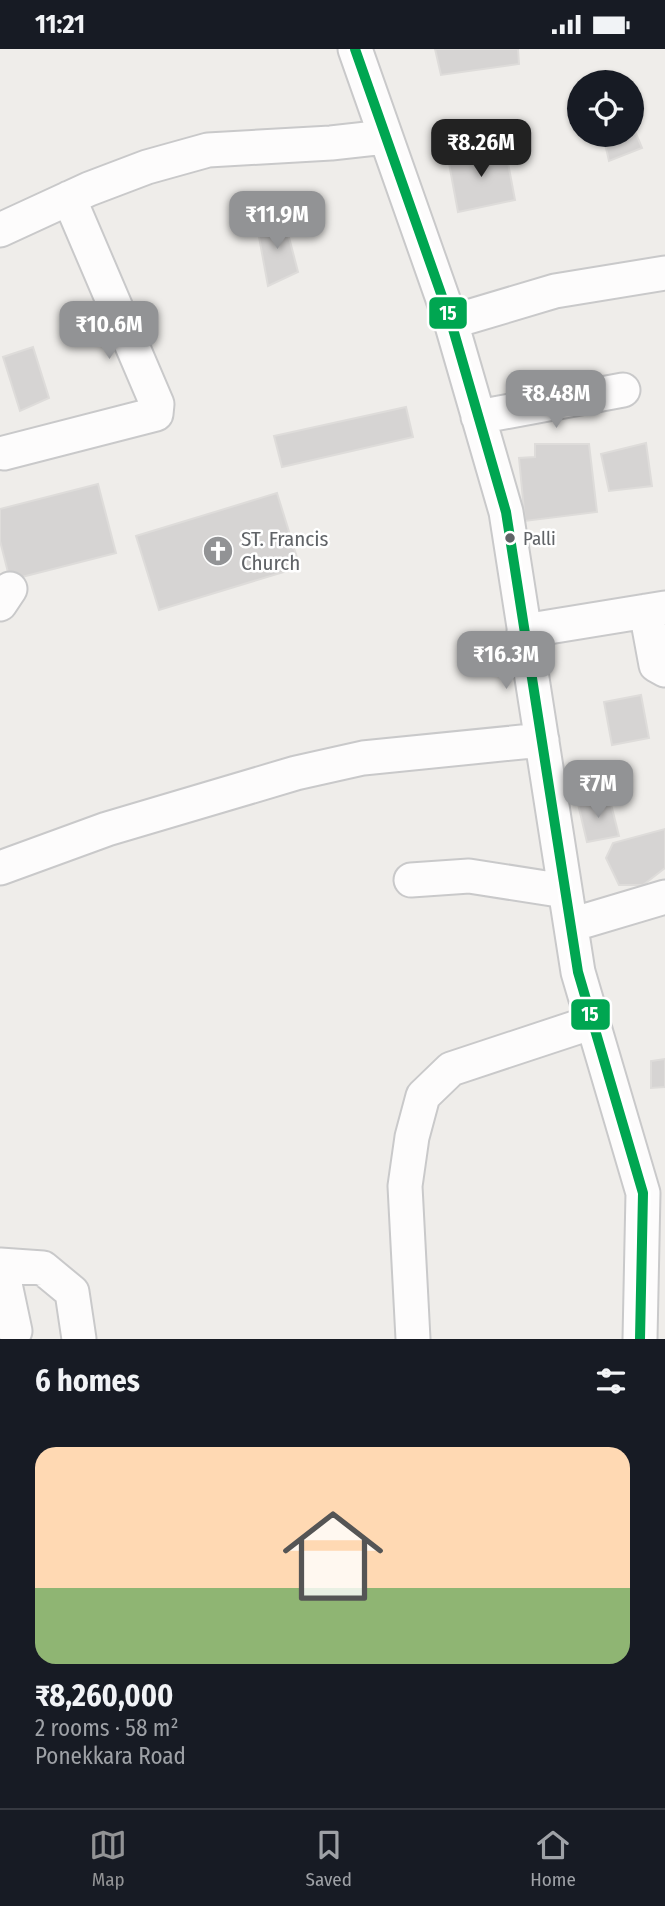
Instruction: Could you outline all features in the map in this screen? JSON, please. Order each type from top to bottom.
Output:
[{"type":"street","points":[[355,49],[451,322],[506,512],[578,972],[593,1022],[654,1191],[640,1339]]},
{"type":"street","points":[[0,230],[69,198],[147,167],[208,150],[385,137]]},
{"type":"street","points":[[4,453],[156,414],[156,404],[69,198]]},
{"type":"street","points":[[451,322],[555,291],[665,274]]},
{"type":"street","points":[[478,417],[623,390]]},
{"type":"street","points":[[524,631],[655,609],[656,665],[665,670]]},
{"type":"street","points":[[0,868],[107,829],[296,773],[363,758],[542,740]]},
{"type":"street","points":[[411,880],[469,876],[565,891]]},
{"type":"street","points":[[571,925],[665,897]]},
{"type":"street","points":[[413,1339],[405,1186],[412,1137],[424,1096],[451,1069],[593,1022]]},
{"type":"street","points":[[15,1331],[1,1265],[43,1268],[72,1292],[79,1339]]},
{"type":"building","points":[[435,49],[518,49],[519,64],[441,75]]},
{"type":"building","points":[[505,147],[515,200],[458,212],[448,158]]},
{"type":"building","points":[[606,147],[642,148],[609,161]]},
{"type":"building","points":[[284,218],[298,272],[268,286],[257,226]]},
{"type":"building","points":[[33,347],[49,398],[20,411],[3,357]]},
{"type":"building","points":[[406,407],[413,437],[282,467],[274,436]]},
{"type":"building","points":[[646,443],[652,486],[609,491],[601,454]]},
{"type":"building","points":[[535,444],[589,444],[597,512],[525,521],[519,458],[535,457]]},
{"type":"building","points":[[98,484],[116,553],[10,580],[0,541],[0,509]]},
{"type":"building","name":"ST. Francis Church","points":[[277,493],[300,567],[159,610],[136,536]]},
{"type":"building","points":[[641,695],[649,738],[612,745],[604,702]]},
{"type":"building","points":[[609,796],[619,836],[587,842],[578,804]]},
{"type":"building","points":[[665,829],[665,868],[643,885],[619,885],[606,858],[613,843]]},
{"type":"building","points":[[665,1059],[665,1087],[651,1088],[651,1061]]},
{"type":"transit line","name":"15","points":[[355,49],[451,322],[506,512],[578,972],[643,1193],[640,1339]]},
{"type":"place","name":"Palli","points":[[510,538]]},
{"type":"place","name":"ST. Francis Church","points":[[218,551]]}]
